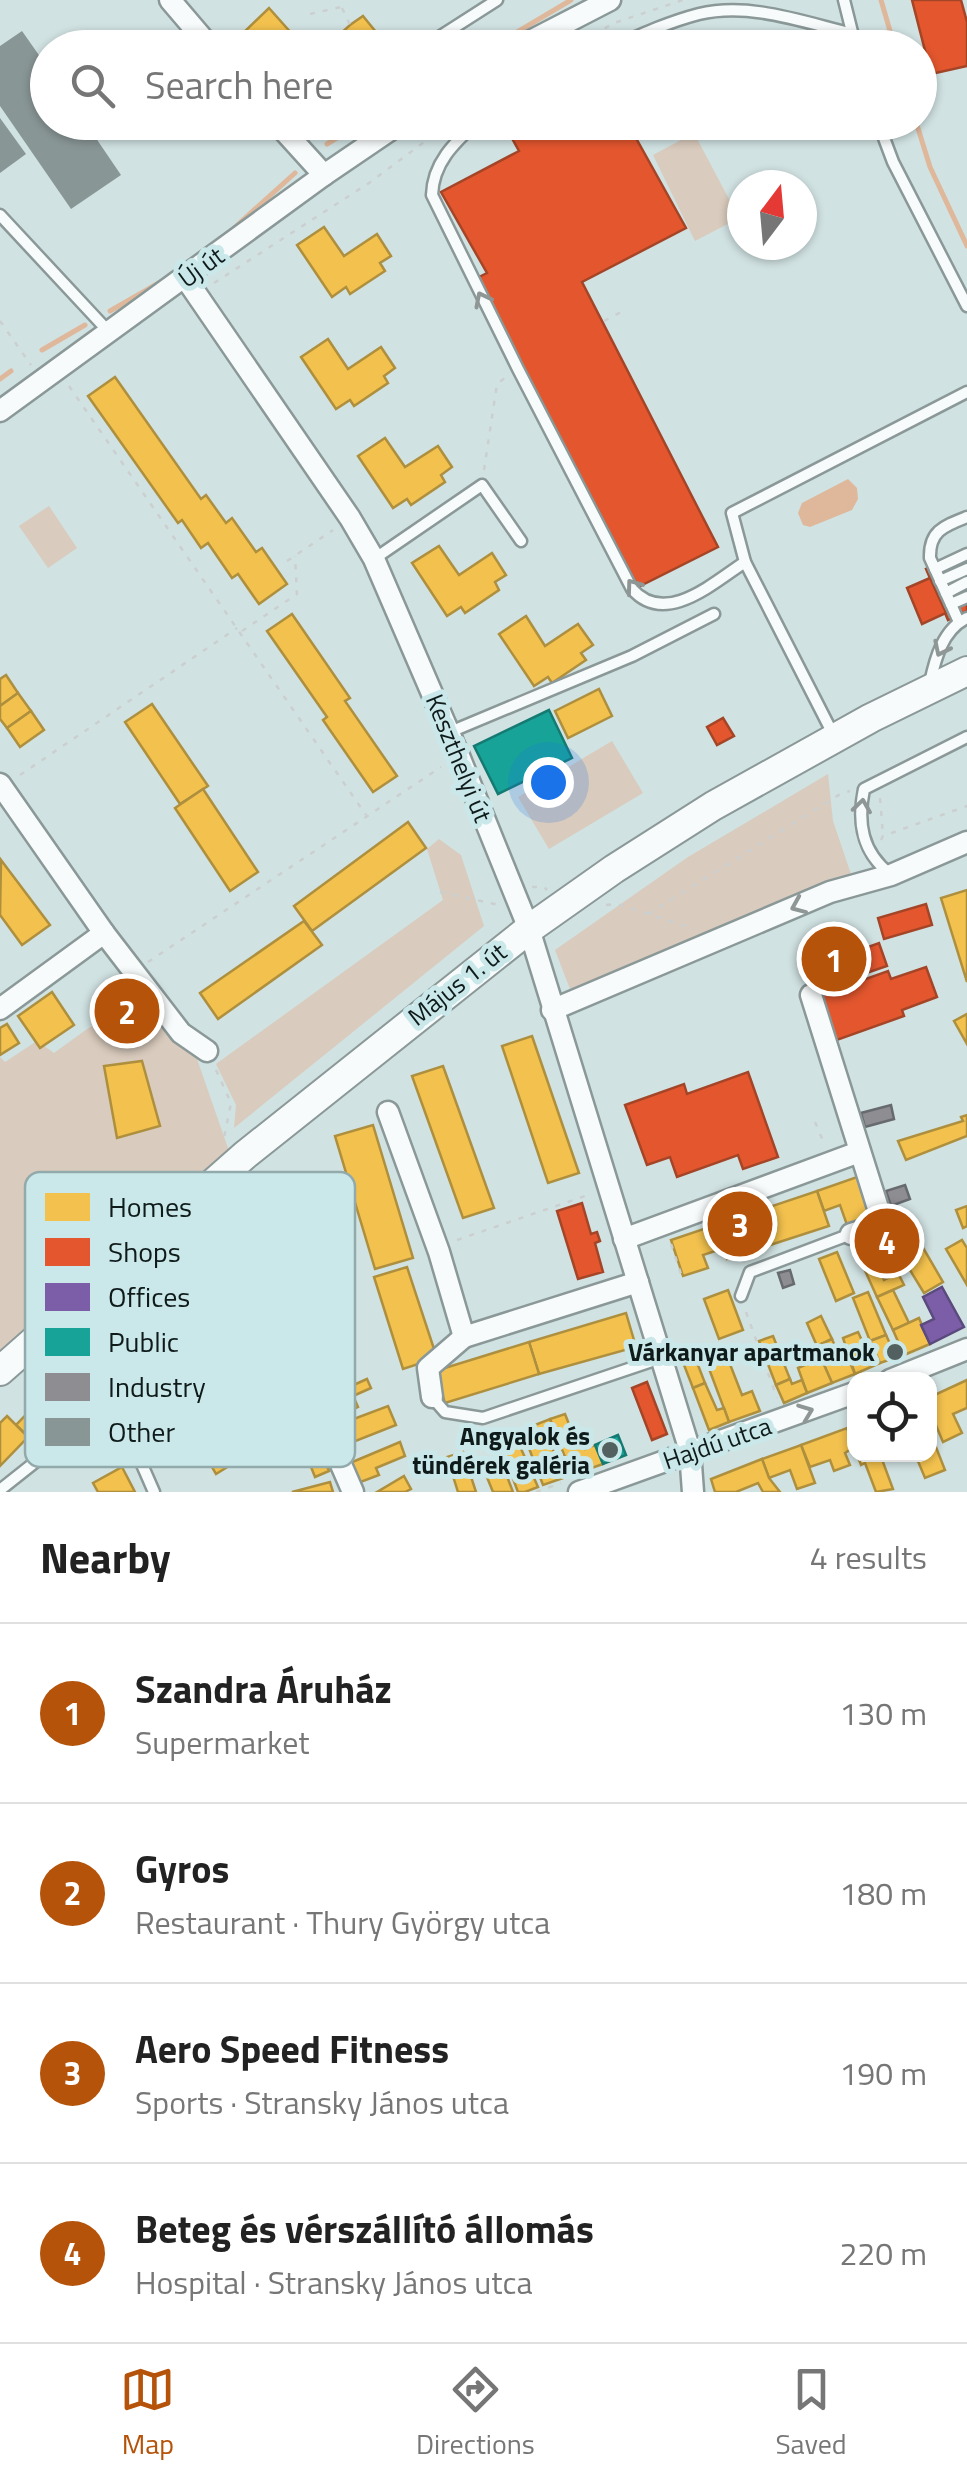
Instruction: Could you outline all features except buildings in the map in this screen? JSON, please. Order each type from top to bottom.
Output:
[{"type":"main road","name":"Május 1. út","points":[[227,1172],[357,1063],[558,908],[714,806],[834,738],[967,671]]},
{"type":"main road","name":"Május 1. út","points":[[0,1370],[25,1348]]},
{"type":"street","points":[[170,0],[196,30]]},
{"type":"street","points":[[552,30],[610,0]]},
{"type":"street","points":[[294,140],[324,176]]},
{"type":"street","name":"Új út","points":[[0,411],[110,333],[192,288],[324,176],[376,140]]},
{"type":"street","name":"Keszthelyi út","points":[[192,288],[374,559],[450,732],[529,928],[690,1450],[694,1492]]},
{"type":"street","points":[[1,786],[104,933],[181,1033],[207,1051]]},
{"type":"street","points":[[552,1010],[830,892],[891,875],[967,842]]},
{"type":"street","points":[[0,1008],[104,933]]},
{"type":"street","points":[[811,995],[883,1224],[851,1234]]},
{"type":"street","points":[[388,1112],[437,1247],[464,1338]]},
{"type":"street","points":[[624,1239],[858,1152]]},
{"type":"street","points":[[432,1397],[428,1368],[464,1338],[638,1282]]},
{"type":"street","points":[[910,1372],[967,1349]]},
{"type":"street","name":"Hajdú utca","points":[[578,1492],[847,1396]]},
{"type":"street","points":[[343,1467],[354,1492]]},
{"type":"lane","points":[[450,30],[497,0]]},
{"type":"lane","points":[[844,0],[852,30]]},
{"type":"lane","points":[[658,30],[702,13],[749,11],[838,30]]},
{"type":"lane","points":[[460,140],[444,156],[432,195],[632,589],[640,598],[661,606],[676,603],[746,562]]},
{"type":"lane","points":[[884,140],[967,306]]},
{"type":"lane","points":[[0,215],[110,333]]},
{"type":"lane","points":[[834,738],[746,562],[732,513],[967,392]]},
{"type":"lane","points":[[374,559],[482,485],[522,542]]},
{"type":"lane","points":[[928,689],[935,660],[954,625],[963,620],[930,558],[931,539],[938,529],[967,516]]},
{"type":"lane","points":[[935,569],[967,554]]},
{"type":"lane","points":[[940,581],[967,568]]},
{"type":"lane","points":[[948,598],[967,582]]},
{"type":"lane","points":[[948,598],[967,597]]},
{"type":"lane","points":[[450,732],[632,656],[714,614]]},
{"type":"lane","points":[[891,875],[873,861],[860,826],[864,788],[967,737]]},
{"type":"lane","points":[[741,1296],[750,1272],[851,1234]]},
{"type":"lane","points":[[432,1397],[445,1412],[483,1418],[662,1357]]},
{"type":"lane","points":[[0,1490],[28,1467]]},
{"type":"lane","points":[[143,1467],[154,1492]]},
{"type":"path","points":[[340,0],[350,25]]},
{"type":"path","points":[[602,30],[683,0]]},
{"type":"path","points":[[310,14],[342,7]]},
{"type":"path","points":[[192,288],[369,183],[427,140]]},
{"type":"path","points":[[604,321],[623,310]]},
{"type":"path","points":[[0,321],[50,374],[240,630],[366,815]]},
{"type":"path","points":[[482,485],[497,384],[518,370]]},
{"type":"path","points":[[287,561],[350,518]]},
{"type":"path","points":[[1,786],[297,594],[295,556]]},
{"type":"path","points":[[134,972],[459,756]]},
{"type":"path","points":[[648,914],[842,792],[864,788],[880,791],[882,836],[873,861]]},
{"type":"path","points":[[882,836],[967,806]]},
{"type":"path","points":[[440,892],[499,905],[534,886],[544,887],[558,908]]},
{"type":"path","points":[[605,905],[617,904],[706,934]]},
{"type":"path","points":[[207,1051],[231,1103],[222,1142],[238,1162]]},
{"type":"path","points":[[815,1122],[825,1144]]},
{"type":"path","points":[[437,1247],[609,1188]]},
{"type":"path","points":[[669,1238],[682,1276]]},
{"type":"path","points":[[741,1296],[779,1402]]},
{"type":"shaded area","points":[[681,140],[698,140],[727,195],[727,224],[695,241],[653,155]]},
{"type":"shaded area","points":[[848,479],[857,488],[858,499],[852,510],[810,527],[803,525],[798,513],[802,503]]},
{"type":"shaded area","points":[[49,506],[77,548],[48,568],[19,526]]},
{"type":"shaded area","points":[[612,741],[643,793],[549,849],[518,797]]},
{"type":"shaded area","points":[[828,774],[833,821],[852,877],[570,989],[555,950],[688,857]]},
{"type":"shaded area","points":[[439,839],[461,855],[484,926],[234,1128],[236,1105],[216,1064],[443,900],[427,849]]},
{"type":"shaded area","points":[[158,1013],[197,1059],[229,1151],[205,1172],[25,1172],[25,1331],[0,1353],[0,1057],[5,1062],[37,1041],[54,1053],[90,1027]]},
{"type":"waterway","points":[[520,30],[571,0]]},
{"type":"waterway","points":[[881,0],[890,30]]},
{"type":"waterway","points":[[327,144],[334,140]]},
{"type":"waterway","points":[[922,140],[967,246]]},
{"type":"waterway","points":[[233,229],[295,173]]},
{"type":"waterway","points":[[110,311],[164,280]]},
{"type":"waterway","points":[[42,350],[85,325]]},
{"type":"waterway","points":[[0,379],[11,371]]},
{"type":"place","name":"Szandra Áruház","points":[[834,959]]},
{"type":"place","name":"Gyros","points":[[127,1011]]},
{"type":"place","name":"Aero Speed Fitness","points":[[740,1224]]},
{"type":"place","name":"Beteg és vérszállító állomás","points":[[887,1241]]},
{"type":"place","name":"Várkanyar apartmanok","points":[[895,1352]]},
{"type":"place","name":"Angyalok és tündérek galéria","points":[[610,1450]]}]
